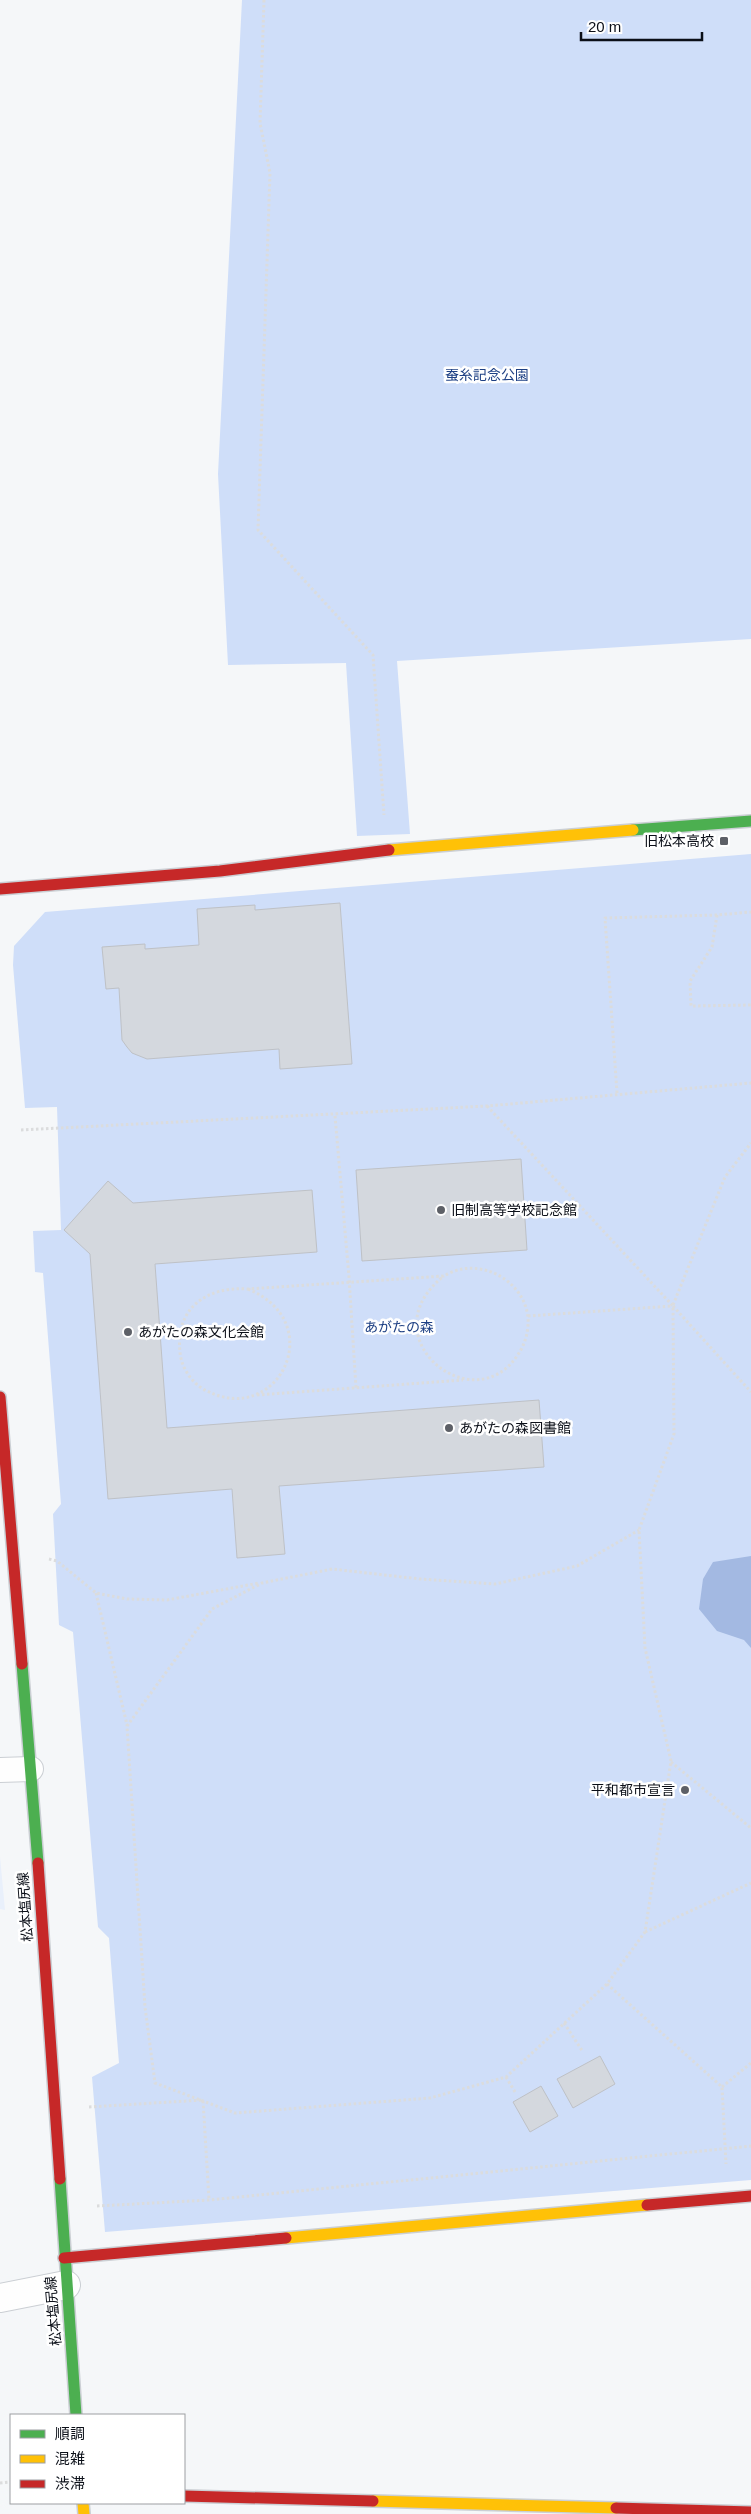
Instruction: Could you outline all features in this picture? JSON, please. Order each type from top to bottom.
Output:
[{"type":"street","points":[[0,889],[220,871],[387,850],[751,821]]},
{"type":"street","name":"松本塩尻線","points":[[0,1397],[31,1770],[76,2414]]},
{"type":"street","points":[[64,2258],[751,2196]]},
{"type":"street","points":[[0,2298],[66,2285]]},
{"type":"street","points":[[185,2496],[751,2512]]},
{"type":"lane","points":[[0,1770],[31,1770]]},
{"type":"path","points":[[264,0],[260,122],[270,173],[258,530],[373,655],[384,816]]},
{"type":"path","points":[[617,1093],[606,918],[717,915],[751,912]]},
{"type":"path","points":[[717,915],[712,947],[690,981],[691,1006],[751,1005]]},
{"type":"path","points":[[21,1130],[335,1116],[487,1106],[617,1093],[751,1083]]},
{"type":"path","points":[[487,1106],[751,1392]]},
{"type":"path","points":[[335,1116],[356,1388]]},
{"type":"path","points":[[96,1593],[127,1726],[145,2007],[155,2083],[235,2113],[430,2098],[506,2077],[607,1984],[645,1932],[671,1761],[645,1648],[639,1530],[674,1434],[673,1306],[726,1177],[751,1143]]},
{"type":"path","points":[[444,1276],[248,1289],[230,1288],[211,1292],[196,1303],[184,1318],[178,1337],[180,1356],[188,1374],[200,1388],[218,1397],[237,1400],[254,1396],[468,1380],[486,1378],[501,1372],[514,1361],[523,1348],[528,1332],[528,1316],[522,1298],[512,1284],[496,1273],[478,1268],[460,1269],[444,1276],[430,1286],[420,1302],[416,1318],[418,1337],[424,1353],[436,1366],[451,1376],[468,1380]]},
{"type":"path","points":[[248,1289],[265,1296],[278,1308],[287,1322],[291,1340],[289,1357],[282,1374],[270,1387],[254,1396]]},
{"type":"path","points":[[528,1316],[673,1306]]},
{"type":"path","points":[[46,1558],[57,1561],[96,1593],[127,1599],[167,1600],[332,1569],[420,1579],[495,1584],[577,1566],[639,1530]]},
{"type":"path","points":[[127,1726],[212,1609],[262,1582]]},
{"type":"path","points":[[671,1761],[751,1828]]},
{"type":"path","points":[[645,1932],[751,1883]]},
{"type":"path","points":[[607,1984],[722,2087],[724,2148]]},
{"type":"path","points":[[564,2023],[583,2052]]},
{"type":"path","points":[[722,2087],[751,2063]]},
{"type":"path","points":[[506,2077],[515,2092]]},
{"type":"path","points":[[89,2107],[203,2100]]},
{"type":"path","points":[[203,2100],[209,2200]]},
{"type":"path","points":[[95,2206],[209,2200],[751,2146]]},
{"type":"shaded area","points":[[751,1556],[751,1648],[744,1640],[717,1631],[699,1609],[703,1579],[713,1562]]},
{"type":"shaded area","points":[[0,1857],[5,1910],[0,1909]]},
{"type":"green space","name":"蚕糸記念公園","points":[[242,0],[751,0],[751,639],[397,661],[410,834],[357,836],[346,663],[228,665],[218,474]]},
{"type":"green space","name":"あがたの森","points":[[751,854],[751,2180],[105,2232],[92,2077],[119,2063],[109,1938],[98,1927],[73,1632],[59,1625],[53,1514],[61,1504],[43,1273],[35,1272],[33,1231],[61,1230],[57,1107],[25,1108],[13,965],[14,946],[45,912]]},
{"type":"building","points":[[340,903],[352,1064],[280,1069],[279,1049],[147,1059],[132,1053],[122,1040],[119,988],[106,989],[102,947],[145,944],[145,949],[199,945],[197,909],[255,905],[255,910]]},
{"type":"building","name":"旧制高等学校記念館","points":[[521,1159],[527,1250],[362,1261],[356,1170]]},
{"type":"building","name":"あがたの森文化会館","points":[[108,1181],[133,1203],[312,1190],[317,1252],[155,1264],[167,1428],[539,1400],[544,1467],[279,1486],[285,1554],[237,1558],[232,1489],[108,1499],[90,1254],[64,1230]]},
{"type":"building","points":[[600,2056],[615,2084],[573,2108],[557,2079]]},
{"type":"building","points":[[541,2086],[558,2116],[530,2132],[513,2102]]},
{"type":"traffic: fast","points":[[633,830],[751,821]]},
{"type":"traffic: fast","points":[[22,1664],[38,1863]]},
{"type":"traffic: fast","points":[[60,2179],[76,2414]]},
{"type":"traffic: slow","points":[[389,850],[633,830]]},
{"type":"traffic: slow","points":[[286,2238],[647,2205]]},
{"type":"traffic: slow","points":[[373,2501],[616,2508]]},
{"type":"traffic: slow","points":[[83,2504],[84,2514]]},
{"type":"traffic: jam","points":[[0,889],[220,871],[389,850]]},
{"type":"traffic: jam","points":[[0,1397],[22,1664]]},
{"type":"traffic: jam","points":[[38,1863],[60,2179]]},
{"type":"traffic: jam","points":[[647,2205],[751,2196]]},
{"type":"traffic: jam","points":[[64,2258],[286,2238]]},
{"type":"traffic: jam","points":[[185,2496],[373,2501]]},
{"type":"traffic: jam","points":[[616,2508],[751,2512]]},
{"type":"place","name":"旧松本高校","points":[[724,841]]},
{"type":"place","name":"旧制高等学校記念館","points":[[441,1210]]},
{"type":"place","name":"あがたの森文化会館","points":[[128,1332]]},
{"type":"place","name":"あがたの森図書館","points":[[449,1428]]},
{"type":"place","name":"平和都市宣言","points":[[685,1790]]}]
